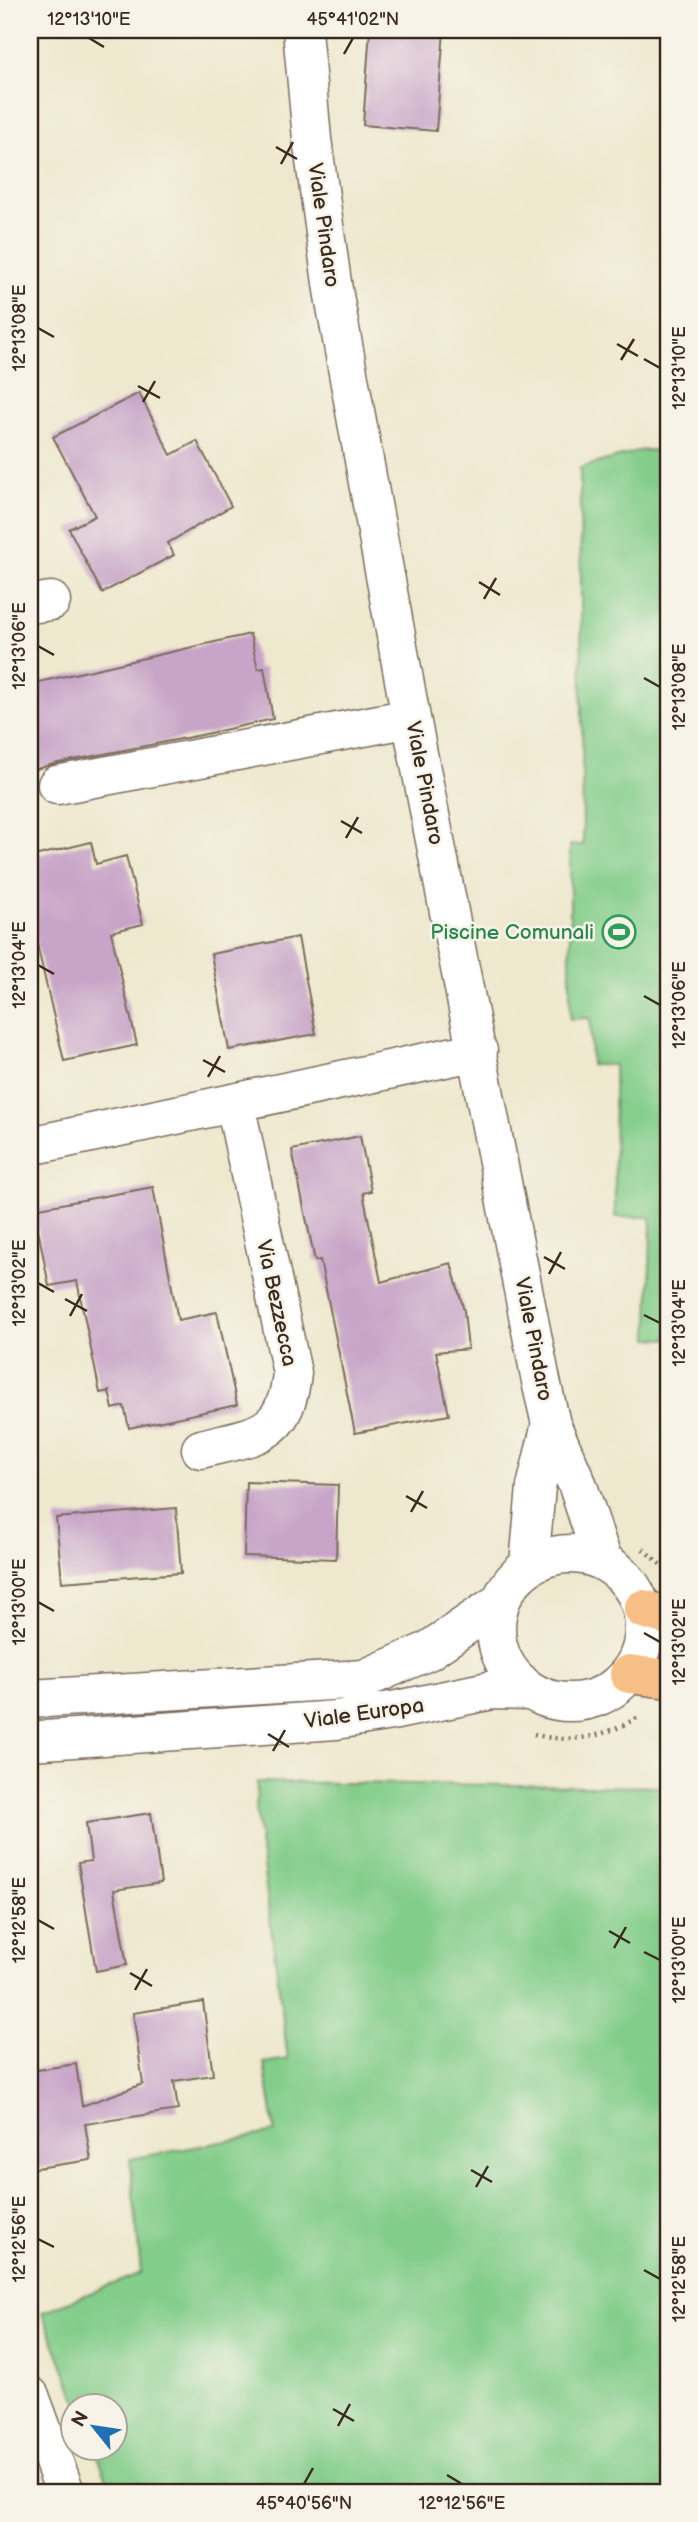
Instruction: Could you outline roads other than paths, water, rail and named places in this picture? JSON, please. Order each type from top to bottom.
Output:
[{"type":"main road","points":[[629,1674],[668,1679]]},
{"type":"street","name":"Viale Pindaro","points":[[302,30],[312,139],[333,290],[411,718],[551,1424],[578,1486],[602,1559]]},
{"type":"street","name":"Viale Pindaro","points":[[312,139],[320,30]]},
{"type":"street","points":[[57,785],[411,718]]},
{"type":"street","points":[[30,1146],[478,1051]]},
{"type":"street","name":"Via Bezzecca","points":[[201,1449],[265,1432],[279,1417],[290,1397],[292,1373],[235,1103]]},
{"type":"street","name":"Viale Pindaro","points":[[529,1565],[537,1487],[551,1424]]},
{"type":"street","name":"Viale Europa","points":[[577,1553],[602,1559],[620,1572],[655,1613],[645,1632],[640,1654],[629,1674],[613,1689],[594,1699],[572,1703],[551,1700],[530,1691],[511,1675],[499,1652],[496,1627],[500,1602],[511,1581],[529,1565],[552,1555],[577,1553]]},
{"type":"street","name":"Viale Europa","points":[[30,1699],[364,1679],[428,1651],[500,1602]]},
{"type":"street","name":"Viale Europa","points":[[30,1741],[336,1720],[493,1690],[530,1691]]},
{"type":"street","points":[[30,2396],[36,2432],[65,2492]]},
{"type":"place","name":"Piscine Comunali","points":[[619,932]]}]
